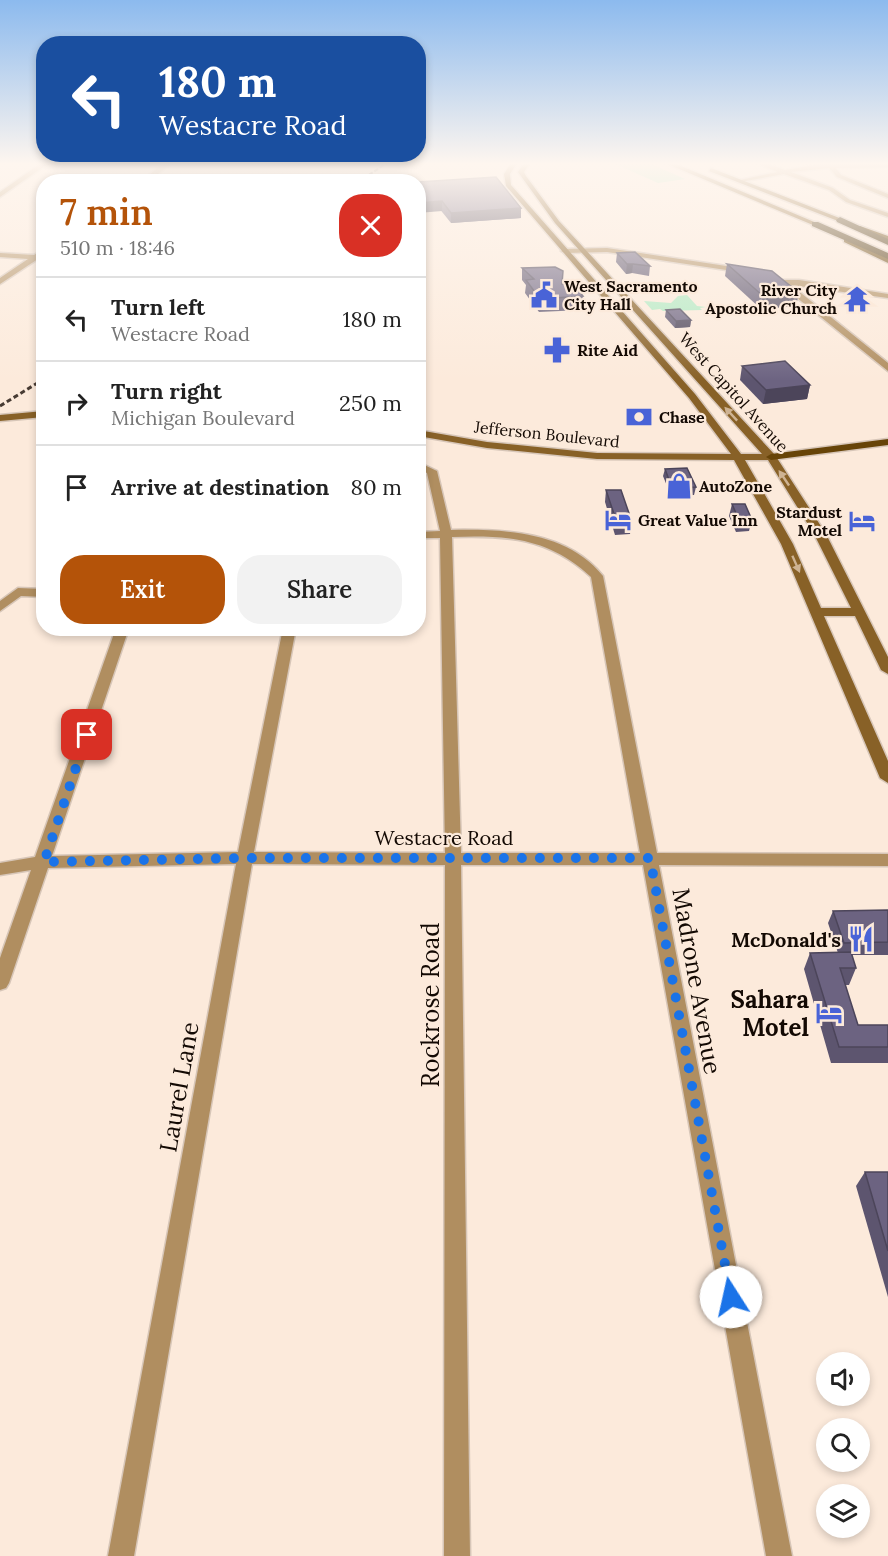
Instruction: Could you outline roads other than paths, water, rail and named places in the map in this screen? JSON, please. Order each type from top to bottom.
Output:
[{"type":"highway","points":[[841,236],[888,256]]},
{"type":"main road","name":"West Capitol Avenue","points":[[552,236],[690,393],[737,458],[774,518],[888,778]]},
{"type":"main road","name":"West Capitol Avenue","points":[[570,236],[771,457],[818,530],[888,670]]},
{"type":"main road","points":[[838,236],[888,261]]},
{"type":"main road","points":[[619,314],[629,314],[646,321]]},
{"type":"main road","points":[[654,352],[663,352],[688,367]]},
{"type":"main road","points":[[0,418],[36,415]]},
{"type":"main road","name":"Jefferson Boulevard","points":[[426,434],[564,454],[737,458],[771,457],[888,442]]},
{"type":"main road","points":[[817,612],[859,612]]},
{"type":"street","points":[[565,251],[607,250],[753,273]]},
{"type":"street","points":[[0,255],[35,257]]},
{"type":"street","points":[[0,282],[35,257]]},
{"type":"street","points":[[773,277],[784,283],[888,369]]},
{"type":"street","points":[[784,283],[799,282],[888,296]]},
{"type":"street","name":"Rockrose Road","points":[[426,468],[432,471],[446,534],[453,859],[457,1556]]},
{"type":"street","points":[[426,535],[446,534]]},
{"type":"street","name":"Madrone Avenue","points":[[446,534],[502,534],[536,538],[574,554],[597,576],[779,1556]]},
{"type":"street","points":[[0,607],[18,592],[36,593]]},
{"type":"street","points":[[0,983],[44,862],[120,636]]},
{"type":"street","name":"Laurel Lane","points":[[121,1556],[246,858],[288,636]]},
{"type":"street","name":"Westacre Road","points":[[0,869],[44,862],[246,858],[888,860]]},
{"type":"railway","points":[[0,406],[36,384]]},
{"type":"place","name":"West Sacramento City Hall","points":[[544,295]]},
{"type":"place","name":"River City Apostolic Church","points":[[857,299]]},
{"type":"place","name":"Rite Aid","points":[[557,350]]},
{"type":"place","name":"Chase","points":[[639,417]]},
{"type":"place","name":"AutoZone","points":[[679,486]]},
{"type":"place","name":"Great Value Inn","points":[[618,520]]},
{"type":"place","name":"Stardust Motel","points":[[862,521]]},
{"type":"place","name":"McDonald's","points":[[861,939]]},
{"type":"place","name":"Sahara Motel","points":[[829,1013]]}]
